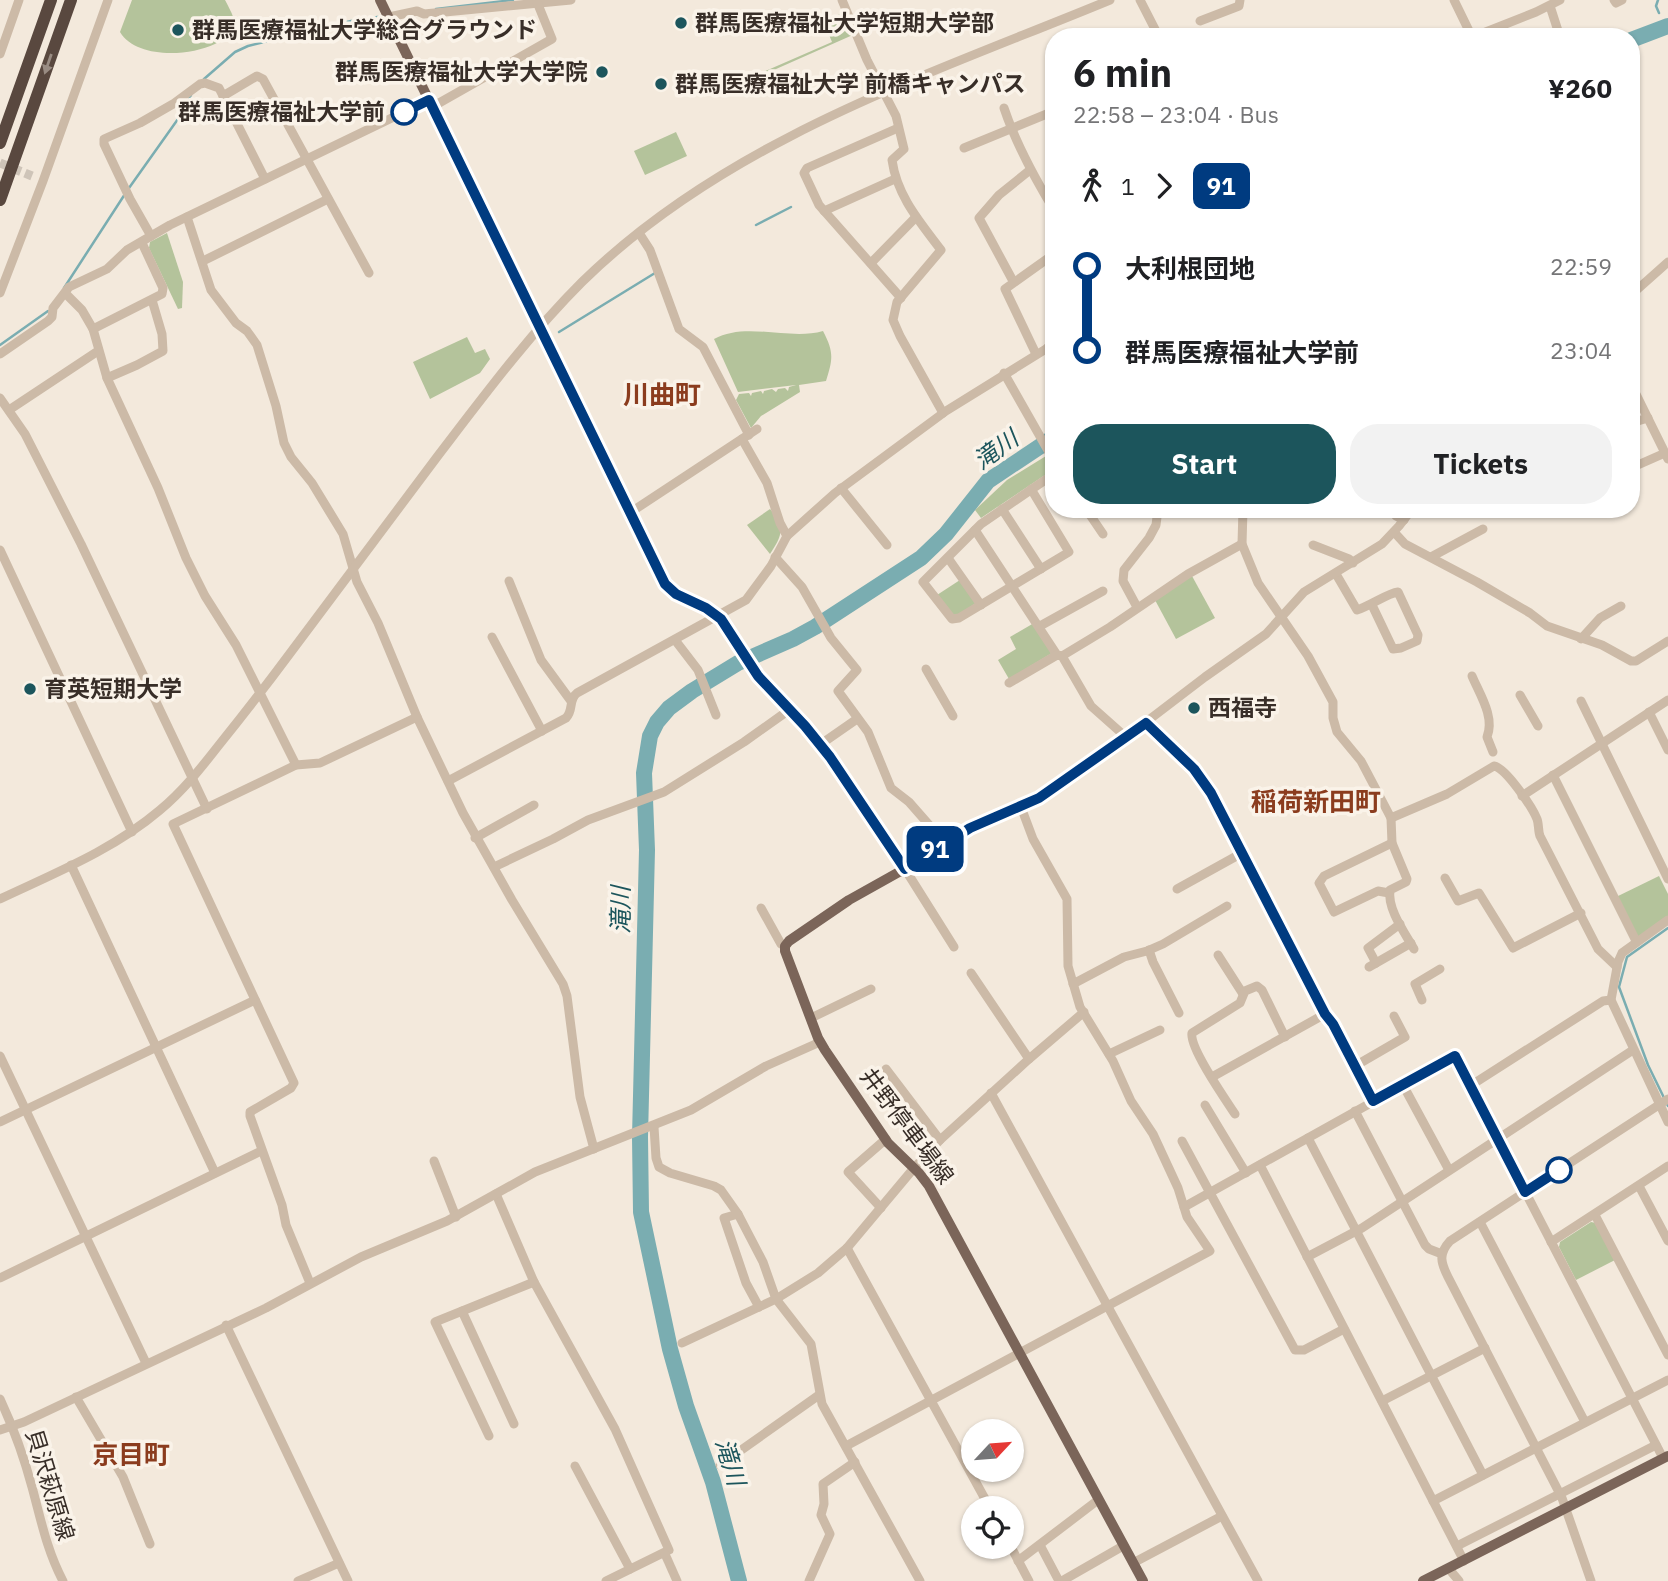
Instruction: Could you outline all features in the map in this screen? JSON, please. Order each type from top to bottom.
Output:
[{"type":"highway","points":[[0,143],[51,0]]},
{"type":"highway","points":[[0,200],[71,0]]},
{"type":"main road","points":[[380,0],[668,588],[718,615],[752,668],[821,744],[905,869],[849,900],[785,946]]},
{"type":"main road","name":"井野停車場線","points":[[785,946],[820,1042],[886,1139],[929,1186],[1143,1581]]},
{"type":"main road","points":[[1423,1581],[1665,1457]]},
{"type":"street","points":[[0,54],[19,0]]},
{"type":"street","points":[[0,293],[108,0]]},
{"type":"street","points":[[389,17],[417,11],[424,14],[571,0]]},
{"type":"street","points":[[842,0],[867,60],[896,116],[904,149],[892,160],[895,179],[904,201],[941,250],[901,298],[894,309],[893,320],[896,330],[943,412]]},
{"type":"street","points":[[0,899],[71,866],[132,832],[163,808],[192,779],[539,328],[585,279],[639,233],[705,185],[752,156],[820,120],[1110,0]]},
{"type":"street","points":[[1140,0],[1154,28]]},
{"type":"street","points":[[1200,21],[1239,6],[1240,0]]},
{"type":"street","points":[[1454,0],[1468,28]]},
{"type":"street","points":[[1504,28],[1560,0]]},
{"type":"street","points":[[1614,0],[1616,3],[1622,0]]},
{"type":"street","points":[[0,354],[48,321],[69,286],[107,269],[127,250],[151,236],[430,104],[552,39],[537,2]]},
{"type":"street","points":[[1550,6],[1557,28]]},
{"type":"street","points":[[223,96],[255,77],[262,78],[369,273]]},
{"type":"street","points":[[151,236],[127,193],[104,139],[173,104],[202,83],[217,87],[223,96],[265,180]]},
{"type":"street","points":[[1004,108],[1030,170],[1045,195]]},
{"type":"street","points":[[964,148],[1045,115]]},
{"type":"street","points":[[898,128],[806,169],[805,176],[824,211],[901,298]]},
{"type":"street","points":[[1013,281],[979,218],[999,195],[1030,170]]},
{"type":"street","points":[[32,176],[43,181]]},
{"type":"street","points":[[824,211],[895,179]]},
{"type":"street","points":[[202,261],[328,199]]},
{"type":"street","points":[[187,217],[211,290],[257,345],[276,406],[284,443],[338,525],[356,582],[378,623],[417,717],[475,838],[565,988],[580,1097],[594,1149]]},
{"type":"street","points":[[871,263],[916,217]]},
{"type":"street","points":[[639,233],[650,250],[679,329],[703,347],[750,434],[780,523],[788,536]]},
{"type":"street","points":[[93,329],[162,295],[163,288],[142,243]]},
{"type":"street","points":[[1036,354],[1005,290],[1013,281],[1045,260]]},
{"type":"street","points":[[1640,287],[1668,262]]},
{"type":"street","points":[[65,293],[82,310],[93,329],[107,378],[158,488],[186,558],[205,596],[236,645],[296,765]]},
{"type":"street","points":[[107,378],[163,351],[163,338],[152,300]]},
{"type":"street","points":[[448,781],[569,715],[571,701],[577,693],[749,598],[788,536],[841,488],[943,412],[1045,349]]},
{"type":"street","points":[[98,351],[4,406],[25,434],[81,544],[207,809]]},
{"type":"street","points":[[1004,373],[1045,446]]},
{"type":"street","points":[[1640,402],[1666,456],[1640,465]]},
{"type":"street","points":[[1640,420],[1648,418]]},
{"type":"street","points":[[631,512],[750,434]]},
{"type":"street","points":[[1045,480],[975,530],[923,582],[952,619],[959,618],[1069,552],[1048,518]]},
{"type":"street","points":[[841,488],[887,545]]},
{"type":"street","points":[[1031,489],[1045,512]]},
{"type":"street","points":[[1002,509],[1041,569]]},
{"type":"street","points":[[1092,518],[1103,534]]},
{"type":"street","points":[[1137,607],[1123,581],[1124,570],[1149,538],[1157,518]]},
{"type":"street","points":[[1243,518],[1242,544],[1258,583],[1314,666],[1333,702],[1333,718],[1338,732],[1361,761],[1391,818],[1392,844],[1407,879],[1389,893],[1378,891],[1334,912],[1319,883],[1324,876],[1392,844]]},
{"type":"street","points":[[954,947],[905,869],[981,822],[1039,798],[1127,738],[1205,677],[1266,634],[1304,592],[1374,550],[1404,520],[1400,518]]},
{"type":"street","points":[[1431,557],[1483,529]]},
{"type":"street","points":[[975,530],[1091,706],[1127,738]]},
{"type":"street","points":[[1394,532],[1405,544],[1530,613],[1547,626],[1602,645],[1634,662],[1668,641]]},
{"type":"street","points":[[1009,683],[1242,544]]},
{"type":"street","points":[[1313,545],[1353,563]]},
{"type":"street","points":[[0,550],[132,832]]},
{"type":"street","points":[[775,557],[802,587],[828,631],[857,670],[838,691],[868,732],[891,788],[909,802],[945,843]]},
{"type":"street","points":[[948,558],[981,604]]},
{"type":"street","points":[[1336,574],[1357,610],[1372,605],[1392,592],[1398,592],[1418,635],[1417,641],[1393,649],[1372,605]]},
{"type":"street","points":[[509,581],[541,660],[571,701]]},
{"type":"street","points":[[1040,626],[1103,591]]},
{"type":"street","points":[[1581,639],[1600,618],[1621,606]]},
{"type":"street","points":[[492,637],[542,731]]},
{"type":"street","points":[[675,640],[699,672],[716,715]]},
{"type":"street","points":[[926,669],[953,716]]},
{"type":"street","points":[[1472,676],[1490,719],[1491,727],[1487,737],[1493,752]]},
{"type":"street","points":[[1520,695],[1538,726]]},
{"type":"street","points":[[1522,796],[1668,700]]},
{"type":"street","points":[[1581,701],[1668,879]]},
{"type":"street","points":[[494,867],[588,820],[656,796],[789,710]]},
{"type":"street","points":[[1649,712],[1668,750]]},
{"type":"street","points":[[310,1283],[261,1152],[250,1112],[291,1088],[294,1083],[173,824],[296,765],[320,763],[417,717]]},
{"type":"street","points":[[821,744],[857,719]]},
{"type":"street","points":[[1146,723],[1194,769],[1211,793],[1373,1101]]},
{"type":"street","points":[[1391,818],[1447,794],[1494,766],[1500,767],[1507,773],[1536,818],[1540,836],[1598,949],[1617,967]]},
{"type":"street","points":[[1553,775],[1636,941]]},
{"type":"street","points":[[475,838],[534,805]]},
{"type":"street","points":[[846,1446],[1209,1253],[1210,1247],[1191,1223],[1153,1133],[1131,1101],[1109,1054],[1084,1012],[1068,966],[1067,899],[1033,839],[1021,807]]},
{"type":"street","points":[[1177,889],[1242,853]]},
{"type":"street","points":[[71,866],[215,1173]]},
{"type":"street","points":[[1445,878],[1458,901],[1479,894],[1519,957]]},
{"type":"street","points":[[1389,893],[1400,924],[1413,946],[1373,965],[1368,948],[1400,924]]},
{"type":"street","points":[[1073,984],[1124,957],[1149,950],[1227,906]]},
{"type":"street","points":[[761,908],[780,944],[785,946]]},
{"type":"street","points":[[1514,948],[1581,913]]},
{"type":"street","points":[[1668,920],[1622,953],[1611,1000],[1633,1051],[1664,1102],[1668,1122]]},
{"type":"street","points":[[1149,950],[1179,1013]]},
{"type":"street","points":[[1218,955],[1243,994]]},
{"type":"street","points":[[1422,1000],[1415,984],[1440,969]]},
{"type":"street","points":[[971,973],[1029,1059]]},
{"type":"street","points":[[1235,1114],[1190,1035],[1240,1003],[1243,994],[1255,987],[1260,988],[1285,1037]]},
{"type":"street","points":[[811,1018],[871,989]]},
{"type":"street","points":[[0,1122],[255,1000]]},
{"type":"street","points":[[1471,1086],[1603,1001],[1611,1000]]},
{"type":"street","points":[[682,1343],[776,1299],[818,1273],[847,1248],[940,1140],[1084,1012]]},
{"type":"street","points":[[1212,1077],[1325,1014]]},
{"type":"street","points":[[1355,1066],[1405,1037],[1394,1016]]},
{"type":"street","points":[[1109,1054],[1160,1030]]},
{"type":"street","points":[[0,1430],[24,1422],[266,1308],[361,1256],[456,1217],[555,1162],[691,1110],[766,1066],[820,1042]]},
{"type":"street","points":[[1307,1257],[1402,1202],[1633,1051]]},
{"type":"street","points":[[0,1056],[146,1363]]},
{"type":"street","points":[[1184,1207],[1452,1056],[1456,1058],[1656,1445],[1665,1457]]},
{"type":"street","points":[[887,1069],[904,1096],[940,1140]]},
{"type":"street","points":[[1403,1084],[1449,1170]]},
{"type":"street","points":[[991,1093],[1258,1581]]},
{"type":"street","points":[[1591,1581],[1566,1507],[1444,1268],[1442,1254],[1450,1241],[1664,1102]]},
{"type":"street","points":[[1205,1105],[1246,1173]]},
{"type":"street","points":[[1355,1111],[1425,1245],[1442,1254]]},
{"type":"street","points":[[652,1127],[659,1167],[722,1190],[738,1214],[763,1262],[776,1299],[811,1344],[819,1395],[920,1581]]},
{"type":"street","points":[[1308,1138],[1483,1475]]},
{"type":"street","points":[[881,1208],[848,1172],[886,1139]]},
{"type":"street","points":[[1182,1141],[1295,1350],[1304,1350],[1344,1329]]},
{"type":"street","points":[[0,1278],[261,1152]]},
{"type":"street","points":[[434,1161],[456,1217]]},
{"type":"street","points":[[1260,1165],[1464,1561]]},
{"type":"street","points":[[1551,1242],[1668,1167]]},
{"type":"street","points":[[1639,1186],[1668,1241]]},
{"type":"street","points":[[496,1194],[534,1282],[615,1429],[669,1550],[630,1569],[620,1578],[606,1581]]},
{"type":"street","points":[[738,1214],[724,1218],[746,1283],[759,1307]]},
{"type":"street","points":[[1595,1214],[1668,1355]]},
{"type":"street","points":[[1480,1222],[1585,1422]]},
{"type":"street","points":[[847,1248],[982,1496]]},
{"type":"street","points":[[489,1436],[435,1322],[534,1282]]},
{"type":"street","points":[[462,1311],[514,1424]]},
{"type":"street","points":[[226,1325],[348,1581]]},
{"type":"street","points":[[1382,1401],[1485,1348]]},
{"type":"street","points":[[1433,1501],[1668,1380]]},
{"type":"street","points":[[720,1465],[819,1395]]},
{"type":"street","points":[[76,1397],[123,1477],[150,1544]]},
{"type":"street","name":"貝沢萩原線","points":[[0,1399],[12,1425],[31,1484],[45,1541],[63,1581]]},
{"type":"street","points":[[1457,1546],[1656,1445]]},
{"type":"street","points":[[809,1581],[830,1534],[821,1515],[824,1504],[823,1484],[855,1462]]},
{"type":"street","points":[[575,1466],[630,1569]]},
{"type":"street","points":[[1029,1581],[1018,1561],[1098,1500]]},
{"type":"street","points":[[1133,1563],[1222,1516]]},
{"type":"street","points":[[1040,1545],[1061,1581],[1123,1546]]},
{"type":"street","points":[[665,1553],[677,1581]]},
{"type":"street","points":[[298,1581],[339,1563]]},
{"type":"street","points":[[1448,1569],[1459,1581]]},
{"type":"green space","name":"群馬医療福祉大学総合グラウンド","points":[[132,0],[225,0],[234,21],[231,32],[221,41],[205,48],[167,53],[148,50],[131,43],[120,32]]},
{"type":"green space","points":[[844,10],[855,34],[756,78],[756,75],[832,42],[821,22]]},
{"type":"green space","points":[[676,132],[687,156],[645,175],[634,151]]},
{"type":"green space","points":[[167,233],[183,282],[182,308],[178,309],[149,248],[150,242]]},
{"type":"green space","points":[[823,331],[831,356],[826,381],[799,385],[800,392],[761,416],[751,428],[736,400],[739,394],[749,393],[751,396],[752,393],[761,391],[763,394],[764,391],[772,389],[776,392],[785,388],[788,391],[789,387],[796,385],[738,392],[714,339],[740,332],[796,334]]},
{"type":"green space","points":[[467,337],[475,353],[485,349],[490,359],[480,373],[430,399],[413,362]]},
{"type":"green space","points":[[1045,457],[1045,475],[981,518],[975,510],[1007,480]]},
{"type":"green space","points":[[770,509],[779,521],[780,532],[770,554],[747,525]]},
{"type":"green space","points":[[1192,576],[1215,618],[1176,639],[1155,600]]},
{"type":"green space","points":[[960,580],[976,603],[957,616],[952,614],[937,595]]},
{"type":"green space","points":[[1034,623],[1052,653],[1009,679],[998,660],[1016,649],[1010,637]]},
{"type":"green space","points":[[1659,876],[1668,894],[1668,917],[1638,937],[1614,898]]},
{"type":"green space","points":[[1591,1222],[1596,1223],[1615,1260],[1576,1280],[1559,1247],[1560,1242]]},
{"type":"waterway","points":[[436,9],[513,0]]},
{"type":"waterway","points":[[1658,0],[1656,6],[1659,13]]},
{"type":"waterway","points":[[204,79],[235,52],[248,46],[351,21],[384,16]]},
{"type":"waterway","name":"滝川","points":[[1663,21],[1666,27]]},
{"type":"waterway","name":"滝川","points":[[1640,37],[1668,26]]},
{"type":"waterway","points":[[129,188],[178,119],[191,95]]},
{"type":"waterway","points":[[64,288],[125,194]]},
{"type":"waterway","points":[[756,225],[791,207]]},
{"type":"waterway","points":[[559,332],[655,273]]},
{"type":"waterway","points":[[0,345],[48,311]]},
{"type":"waterway","name":"滝川","points":[[739,1581],[713,1482],[686,1406],[670,1349],[641,1212],[640,1137],[647,850],[644,773],[650,736],[669,708],[692,691],[738,663],[815,627],[921,558],[946,534],[988,481],[1045,443]]},
{"type":"waterway","points":[[1668,928],[1627,957],[1619,987],[1648,1065],[1668,1106]]},
{"type":"tunnel","points":[[0,163],[32,176]]},
{"type":"bus line","name":"91","points":[[404,112],[429,100],[665,584],[676,594],[718,615],[758,676],[830,757],[905,869],[970,828],[1039,798],[1146,723],[1194,769],[1211,793],[1373,1101],[1455,1056],[1525,1192],[1559,1170]]},
{"type":"place","name":"群馬医療福祉大学短期大学部","points":[[681,23]]},
{"type":"place","name":"群馬医療福祉大学総合グラウンド","points":[[178,30]]},
{"type":"place","name":"群馬医療福祉大学大学院","points":[[602,72]]},
{"type":"place","name":"群馬医療福祉大学 前橋キャンパス","points":[[661,84]]},
{"type":"place","name":"群馬医療福祉大学前","points":[[404,112]]},
{"type":"place","name":"育英短期大学","points":[[30,689]]},
{"type":"place","name":"西福寺","points":[[1194,708]]},
{"type":"district","name":"川曲町","points":[[662,395]]},
{"type":"district","name":"稲荷新田町","points":[[1316,802]]},
{"type":"district","name":"京目町","points":[[131,1455]]}]
